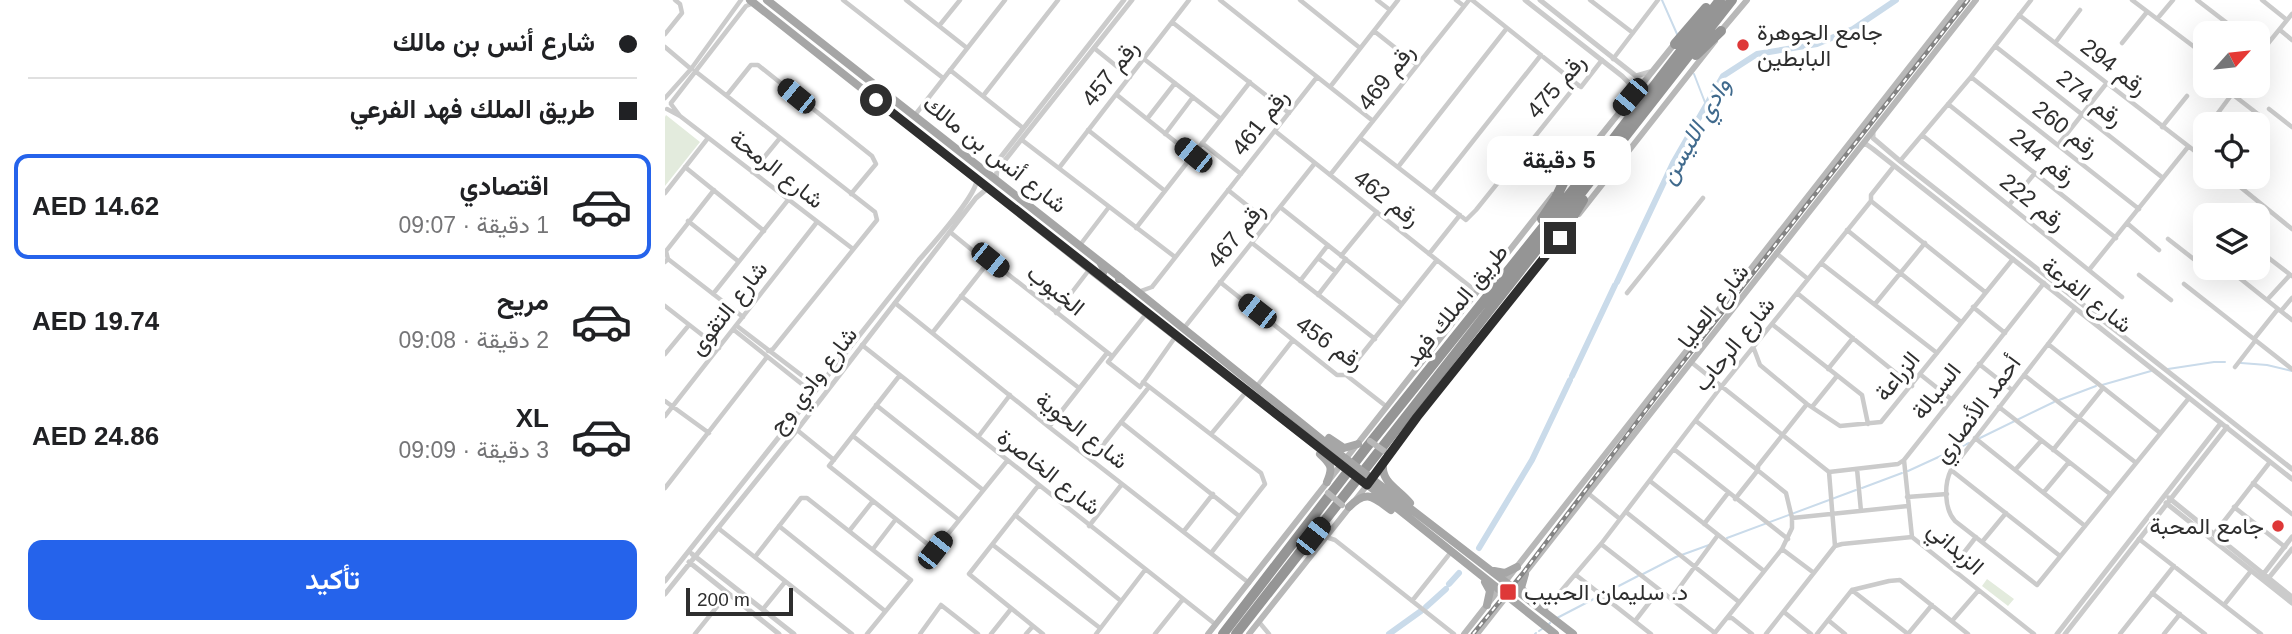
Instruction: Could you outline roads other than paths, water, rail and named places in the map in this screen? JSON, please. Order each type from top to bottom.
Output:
[{"type":"highway","points":[[1675,44],[1714,0]]},
{"type":"highway","name":"طريق الملك فهد","points":[[1223,634],[1366,448],[1720,0]]},
{"type":"highway","name":"طريق الملك فهد","points":[[1236,634],[1732,0]]},
{"type":"highway","points":[[1662,91],[1721,31]]},
{"type":"highway","points":[[1560,238],[1612,154]]},
{"type":"highway","points":[[1522,253],[1523,247],[1556,198],[1564,181]]},
{"type":"main road","name":"شارع أنس بن مالك","points":[[767,0],[1257,386],[1297,424],[1415,517],[1451,551],[1502,586],[1555,634]]},
{"type":"main road","points":[[1209,634],[1707,0]]},
{"type":"main road","points":[[1249,634],[1341,517],[1346,506],[1370,482],[1383,464],[1388,451],[1747,0]]},
{"type":"main road","name":"شارع العليا","points":[[1464,634],[1962,0]]},
{"type":"main road","name":"شارع العليا","points":[[1477,634],[1976,0]]},
{"type":"main road","name":"شارع أنس بن مالك","points":[[752,2],[1246,391],[1297,424]]},
{"type":"main road","points":[[815,52],[822,50],[823,43]]},
{"type":"main road","points":[[840,72],[841,64],[846,62]]},
{"type":"main road","points":[[1093,272],[1103,273],[1104,268],[1100,262]]},
{"type":"main road","points":[[1113,287],[1117,279],[1122,279]]},
{"type":"main road","points":[[1297,424],[1341,447],[1348,448],[1358,444]]},
{"type":"main road","points":[[1297,424],[1330,463],[1332,469],[1327,482]]},
{"type":"main road","points":[[1368,431],[1370,441],[1388,451]]},
{"type":"main road","points":[[1383,464],[1382,474],[1385,480],[1407,499],[1415,517]]},
{"type":"main road","points":[[1315,497],[1322,492],[1328,493],[1346,506]]},
{"type":"main road","points":[[1346,506],[1362,496],[1369,495],[1393,512],[1415,517],[1483,571],[1490,591],[1487,605]]},
{"type":"main road","points":[[1483,571],[1505,573],[1517,567]]},
{"type":"main road","points":[[1525,574],[1521,588],[1531,601],[1573,634]]},
{"type":"main road","points":[[1510,593],[1531,601]]},
{"type":"street","points":[[665,34],[682,13],[680,4],[675,0]]},
{"type":"street","points":[[668,107],[741,0]]},
{"type":"street","points":[[843,0],[943,78]]},
{"type":"street","points":[[906,0],[967,48]]},
{"type":"street","points":[[939,26],[960,0]]},
{"type":"street","points":[[914,115],[1005,0]]},
{"type":"street","points":[[983,96],[1058,0]]},
{"type":"street","points":[[985,170],[993,167],[1022,140],[1032,122],[1123,0]]},
{"type":"street","points":[[996,179],[1001,160],[1023,128],[1032,122],[1132,0]]},
{"type":"street","name":"رقم 457","points":[[1059,168],[1189,0]]},
{"type":"street","points":[[1220,0],[1373,121]]},
{"type":"street","points":[[1300,0],[1360,48]]},
{"type":"street","points":[[1377,0],[1390,10]]},
{"type":"street","points":[[1330,87],[1398,0]]},
{"type":"street","points":[[1456,0],[1464,6]]},
{"type":"street","points":[[1470,0],[1577,84]]},
{"type":"street","name":"رقم 469","points":[[1330,175],[1470,0]]},
{"type":"street","points":[[1525,0],[1622,76],[1629,83],[1631,96]]},
{"type":"street","points":[[1539,0],[1627,70],[1640,77],[1653,71]]},
{"type":"street","points":[[1547,6],[1552,0]]},
{"type":"street","points":[[1590,0],[1633,33]]},
{"type":"street","points":[[1613,58],[1657,0]]},
{"type":"street","points":[[1900,161],[2031,0]]},
{"type":"street","points":[[2133,0],[2193,46]]},
{"type":"street","points":[[2157,19],[2172,0]]},
{"type":"street","points":[[2197,0],[2224,21]]},
{"type":"street","points":[[2262,0],[2287,20]]},
{"type":"street","points":[[665,98],[752,2]]},
{"type":"street","points":[[2055,43],[2080,10]]},
{"type":"street","points":[[2122,43],[2147,12]]},
{"type":"street","points":[[2270,40],[2292,14]]},
{"type":"street","name":"رقم 294","points":[[2019,15],[2193,151]]},
{"type":"street","points":[[1172,22],[1289,113]]},
{"type":"street","points":[[1398,167],[1507,28]]},
{"type":"street","points":[[2280,30],[2292,40]]},
{"type":"street","points":[[1374,31],[1417,65]]},
{"type":"street","name":"رقم 274","points":[[1995,46],[2163,178]]},
{"type":"street","points":[[665,47],[875,212],[877,220],[665,488]]},
{"type":"street","points":[[1094,48],[1130,76]]},
{"type":"street","points":[[1432,193],[1541,55]]},
{"type":"street","points":[[1144,59],[1221,119]]},
{"type":"street","name":"رقم 475","points":[[1429,254],[1460,215],[1466,220],[1469,219],[1577,84],[1581,87],[1602,60]]},
{"type":"street","points":[[727,95],[751,65],[758,65],[872,156],[876,164],[851,194]]},
{"type":"street","points":[[950,70],[1023,128]]},
{"type":"street","points":[[1622,76],[1629,76],[1627,70]]},
{"type":"street","name":"رقم 461","points":[[1152,286],[1318,77]]},
{"type":"street","name":"رقم 260","points":[[1971,77],[2139,209]]},
{"type":"street","points":[[1136,228],[1250,82]]},
{"type":"street","points":[[1147,118],[1175,83]]},
{"type":"street","points":[[2058,145],[2106,84]]},
{"type":"street","points":[[1117,94],[1193,155]]},
{"type":"street","points":[[2162,127],[2187,96]]},
{"type":"street","points":[[1165,134],[1193,97]]},
{"type":"street","name":"شارع الرمحة","points":[[665,98],[668,107],[853,249]]},
{"type":"street","points":[[2237,98],[2255,112]]},
{"type":"street","name":"رقم 244","points":[[1948,104],[2116,238]]},
{"type":"street","points":[[2269,109],[2292,127]]},
{"type":"street","points":[[1088,130],[1165,191]]},
{"type":"street","name":"شارع الفرعة","points":[[1873,130],[1873,138],[1878,143],[2292,479]]},
{"type":"street","name":"رقم 462","points":[[1275,131],[1477,292]]},
{"type":"street","name":"رقم 222","points":[[1922,135],[2122,297]]},
{"type":"street","points":[[665,193],[708,138]]},
{"type":"street","points":[[752,172],[780,138]]},
{"type":"street","points":[[1360,138],[1460,215]]},
{"type":"street","points":[[1022,140],[1175,257]]},
{"type":"street","points":[[1202,143],[1241,174]]},
{"type":"street","points":[[1873,149],[1878,143]]},
{"type":"street","name":"شارع الفرعة","points":[[1859,146],[1866,144],[1873,149],[2189,398],[2292,469]]},
{"type":"street","points":[[2089,271],[2188,147]]},
{"type":"street","name":"رقم 467","points":[[1184,328],[1315,163]]},
{"type":"street","name":"شارع الرحاب","points":[[1544,611],[1601,544],[1721,387],[1871,201],[1871,195],[1895,166]]},
{"type":"street","points":[[685,167],[764,231]]},
{"type":"street","points":[[2009,205],[2035,173]]},
{"type":"street","name":"شارع وادي وج","points":[[665,582],[684,558],[692,554],[718,527],[797,430],[950,232],[973,196],[977,179]]},
{"type":"street","name":"شارع وادي وج","points":[[665,594],[815,390],[973,196],[988,188]]},
{"type":"street","points":[[2243,189],[2292,229]]},
{"type":"street","points":[[715,190],[666,251],[666,261],[743,317]]},
{"type":"street","points":[[1228,190],[1268,222]]},
{"type":"street","points":[[1627,293],[1703,198]]},
{"type":"street","points":[[713,294],[787,200]]},
{"type":"street","points":[[1871,201],[1985,292]]},
{"type":"street","points":[[1079,246],[1109,207]]},
{"type":"street","points":[[1280,207],[1402,304]]},
{"type":"street","points":[[1318,295],[1377,212]]},
{"type":"street","points":[[688,221],[738,261]]},
{"type":"street","name":"شارع التقوى","points":[[665,416],[817,222]]},
{"type":"street","points":[[2128,224],[2159,250]]},
{"type":"street","points":[[1847,230],[1961,322]]},
{"type":"street","name":"الخبوب","points":[[950,232],[988,263],[990,260],[1109,355],[1108,362],[1140,387],[1143,382]]},
{"type":"street","points":[[2168,239],[2193,259]]},
{"type":"street","points":[[1252,243],[1375,339]]},
{"type":"street","points":[[1875,304],[1924,243]]},
{"type":"street","points":[[1300,281],[1328,245]]},
{"type":"street","points":[[1776,253],[1808,279]]},
{"type":"street","points":[[1318,258],[1336,272]]},
{"type":"street","name":"الزراعة","points":[[1754,349],[1759,365],[1809,406],[1840,426],[1881,422],[2013,259]]},
{"type":"street","points":[[2267,300],[2291,276],[2270,259]]},
{"type":"street","points":[[1346,374],[1437,260]]},
{"type":"street","points":[[933,333],[988,263]]},
{"type":"street","points":[[1821,263],[1937,353]]},
{"type":"street","points":[[1056,313],[1093,272]]},
{"type":"street","points":[[2139,275],[2171,300]]},
{"type":"street","points":[[2242,280],[2292,320]]},
{"type":"street","name":"رقم 456","points":[[1220,282],[1337,375],[1346,374],[1387,407]]},
{"type":"street","name":"السبالة","points":[[1904,460],[2044,284]]},
{"type":"street","points":[[2184,284],[2292,369]]},
{"type":"street","points":[[1138,292],[1152,286]]},
{"type":"street","points":[[1152,286],[1149,295],[1152,303]]},
{"type":"street","points":[[1797,293],[1912,386]]},
{"type":"street","points":[[961,296],[1079,388]]},
{"type":"street","points":[[2235,367],[2292,298]]},
{"type":"street","name":"شارع الحوية","points":[[895,303],[1249,583]]},
{"type":"street","points":[[665,306],[719,348]]},
{"type":"street","points":[[1973,307],[2005,333]]},
{"type":"street","name":"أحمد الأنصاري","points":[[2060,556],[2037,584],[1951,516],[1946,480],[1975,438],[2075,309]]},
{"type":"street","points":[[1049,427],[1079,388],[1147,313]]},
{"type":"street","points":[[665,354],[689,325]]},
{"type":"street","points":[[1773,325],[1862,395],[1868,424]]},
{"type":"street","points":[[735,328],[771,353],[791,373],[815,390]]},
{"type":"street","points":[[1176,336],[1143,382],[1261,473],[1265,484],[1211,553]]},
{"type":"street","points":[[1828,369],[1853,338]]},
{"type":"street","points":[[1257,386],[1293,341]]},
{"type":"street","points":[[2048,344],[2159,432]]},
{"type":"street","name":"شارع الخاصرة","points":[[862,345],[1216,625]]},
{"type":"street","points":[[1691,362],[1829,472],[1898,464],[1904,460]]},
{"type":"street","points":[[1979,364],[2012,390]]},
{"type":"street","points":[[900,375],[829,466],[935,550],[1007,461]]},
{"type":"street","points":[[1921,375],[1951,399]]},
{"type":"street","points":[[2024,375],[2135,463]]},
{"type":"street","points":[[1735,499],[1782,435],[1837,376]]},
{"type":"street","points":[[1091,460],[1149,387]]},
{"type":"street","points":[[2053,450],[2103,388]]},
{"type":"street","points":[[1212,433],[1246,391]]},
{"type":"street","points":[[978,437],[1010,396]]},
{"type":"street","points":[[1951,470],[2060,556],[2189,398]]},
{"type":"street","points":[[665,401],[709,433]]},
{"type":"street","points":[[876,405],[983,490]]},
{"type":"street","points":[[1999,407],[2110,494]]},
{"type":"street","points":[[1601,544],[1715,634],[1782,549],[1788,539],[1792,518],[1786,493],[1696,421]]},
{"type":"street","points":[[1121,422],[1239,516]]},
{"type":"street","points":[[2065,634],[2139,539],[2214,433],[2226,423]]},
{"type":"street","points":[[2057,634],[2220,437],[2226,423]]},
{"type":"street","points":[[797,430],[834,460]]},
{"type":"street","points":[[2214,433],[2222,430],[2220,437]]},
{"type":"street","points":[[853,436],[959,520]]},
{"type":"street","points":[[1975,438],[2085,526]]},
{"type":"street","points":[[2016,470],[2041,441]]},
{"type":"street","points":[[1675,450],[1788,539]]},
{"type":"street","name":"الزبداني","points":[[1904,460],[1912,537],[2034,634]]},
{"type":"street","points":[[2044,492],[2069,462]]},
{"type":"street","points":[[2214,534],[2270,462]]},
{"type":"street","points":[[1857,469],[1861,511]]},
{"type":"street","points":[[1829,472],[1835,546]]},
{"type":"street","points":[[1650,481],[1764,571]]},
{"type":"street","points":[[2253,483],[2292,514]]},
{"type":"street","points":[[1089,526],[1122,484]]},
{"type":"street","points":[[1038,486],[969,574],[1043,634]]},
{"type":"street","points":[[1704,524],[1727,493]]},
{"type":"street","points":[[1184,531],[1213,494]]},
{"type":"street","points":[[1589,494],[1620,519]]},
{"type":"street","points":[[1907,498],[1947,494]]},
{"type":"street","points":[[755,557],[801,498],[807,498],[911,580],[867,634]]},
{"type":"street","points":[[2166,499],[2292,603]]},
{"type":"street","points":[[850,530],[873,500]]},
{"type":"street","points":[[1792,518],[1908,506]]},
{"type":"street","points":[[2234,507],[2285,547]]},
{"type":"street","points":[[2177,508],[2214,534],[2253,570]]},
{"type":"street","points":[[1626,512],[1739,602]]},
{"type":"street","points":[[1982,541],[2006,513]]},
{"type":"street","points":[[1015,515],[1121,601]]},
{"type":"street","points":[[873,549],[896,519]]},
{"type":"street","points":[[779,526],[885,611]]},
{"type":"street","points":[[718,527],[852,634]]},
{"type":"street","points":[[1671,599],[1718,535]]},
{"type":"street","points":[[1325,537],[1335,540],[1454,634]]},
{"type":"street","points":[[1766,634],[1835,546],[1912,537]]},
{"type":"street","points":[[1952,568],[1976,537]]},
{"type":"street","points":[[2264,579],[2292,537]]},
{"type":"street","points":[[2139,539],[2261,634]]},
{"type":"street","points":[[993,544],[1100,628]]},
{"type":"street","points":[[1782,549],[1814,573]]},
{"type":"street","points":[[2264,579],[2292,550]]},
{"type":"street","points":[[1412,601],[1451,551]]},
{"type":"street","points":[[692,554],[794,634]]},
{"type":"street","points":[[684,558],[779,634]]},
{"type":"street","points":[[2120,634],[2174,566]]},
{"type":"street","points":[[1096,634],[1145,570]]},
{"type":"street","points":[[2224,605],[2253,570]]},
{"type":"street","points":[[1576,575],[1651,634]]},
{"type":"street","points":[[1817,634],[1852,590],[1900,580],[1968,634]]},
{"type":"street","points":[[763,609],[785,582]]},
{"type":"street","points":[[2276,588],[2292,597]]},
{"type":"street","points":[[1635,621],[1659,590]]},
{"type":"street","points":[[1852,590],[1908,634],[1932,605]]},
{"type":"street","points":[[1952,621],[1978,591]]},
{"type":"street","points":[[695,634],[728,593]]},
{"type":"street","points":[[2152,593],[2205,634]]},
{"type":"street","points":[[1155,634],[1183,599]]},
{"type":"street","points":[[920,634],[941,605],[978,634]]},
{"type":"street","points":[[991,634],[1011,610]]},
{"type":"street","points":[[1784,612],[1811,634]]},
{"type":"street","points":[[2164,634],[2179,614]]},
{"type":"street","points":[[1727,618],[1732,618],[1752,634]]},
{"type":"street","points":[[1828,620],[1845,634]]},
{"type":"street","points":[[1258,622],[1269,634]]},
{"type":"street","points":[[1026,634],[1033,626]]},
{"type":"street","points":[[699,629],[706,634]]},
{"type":"waterway","points":[[1662,0],[1677,34]]},
{"type":"waterway","name":"وادي الليسن","points":[[1617,282],[1673,163],[1723,76],[1757,54],[1817,44],[1853,29],[1896,0]]},
{"type":"waterway","points":[[1694,74],[1706,105]]},
{"type":"waterway","name":"وادي الليسن","points":[[1572,376],[1615,285]]},
{"type":"waterway","points":[[2168,369],[2225,362]]},
{"type":"waterway","points":[[2241,363],[2292,371]]},
{"type":"waterway","points":[[2102,385],[2151,371]]},
{"type":"waterway","name":"وادي الليسن","points":[[1479,548],[1532,460],[1570,380]]},
{"type":"waterway","points":[[2059,400],[2096,386]]},
{"type":"waterway","points":[[1980,438],[2054,402]]},
{"type":"waterway","points":[[1908,471],[1969,443]]},
{"type":"waterway","points":[[1862,488],[1902,473]]},
{"type":"waterway","points":[[1727,538],[1856,490]]},
{"type":"waterway","points":[[1643,574],[1676,557],[1709,545]]},
{"type":"waterway","name":"وادي الليسن","points":[[1449,584],[1459,573]]},
{"type":"waterway","points":[[1557,618],[1638,576]]},
{"type":"waterway","name":"وادي الليسن","points":[[1426,607],[1446,589]]},
{"type":"waterway","name":"وادي الليسن","points":[[1389,634],[1421,611]]},
{"type":"railway","points":[[1473,634],[1968,0]]},
{"type":"place","name":"جامع الجوهرة البابطين","points":[[1743,45]]},
{"type":"place","name":"جامع المحبة","points":[[2278,526]]},
{"type":"place","name":"د. سليمان الحبيب","points":[[1508,592]]}]
